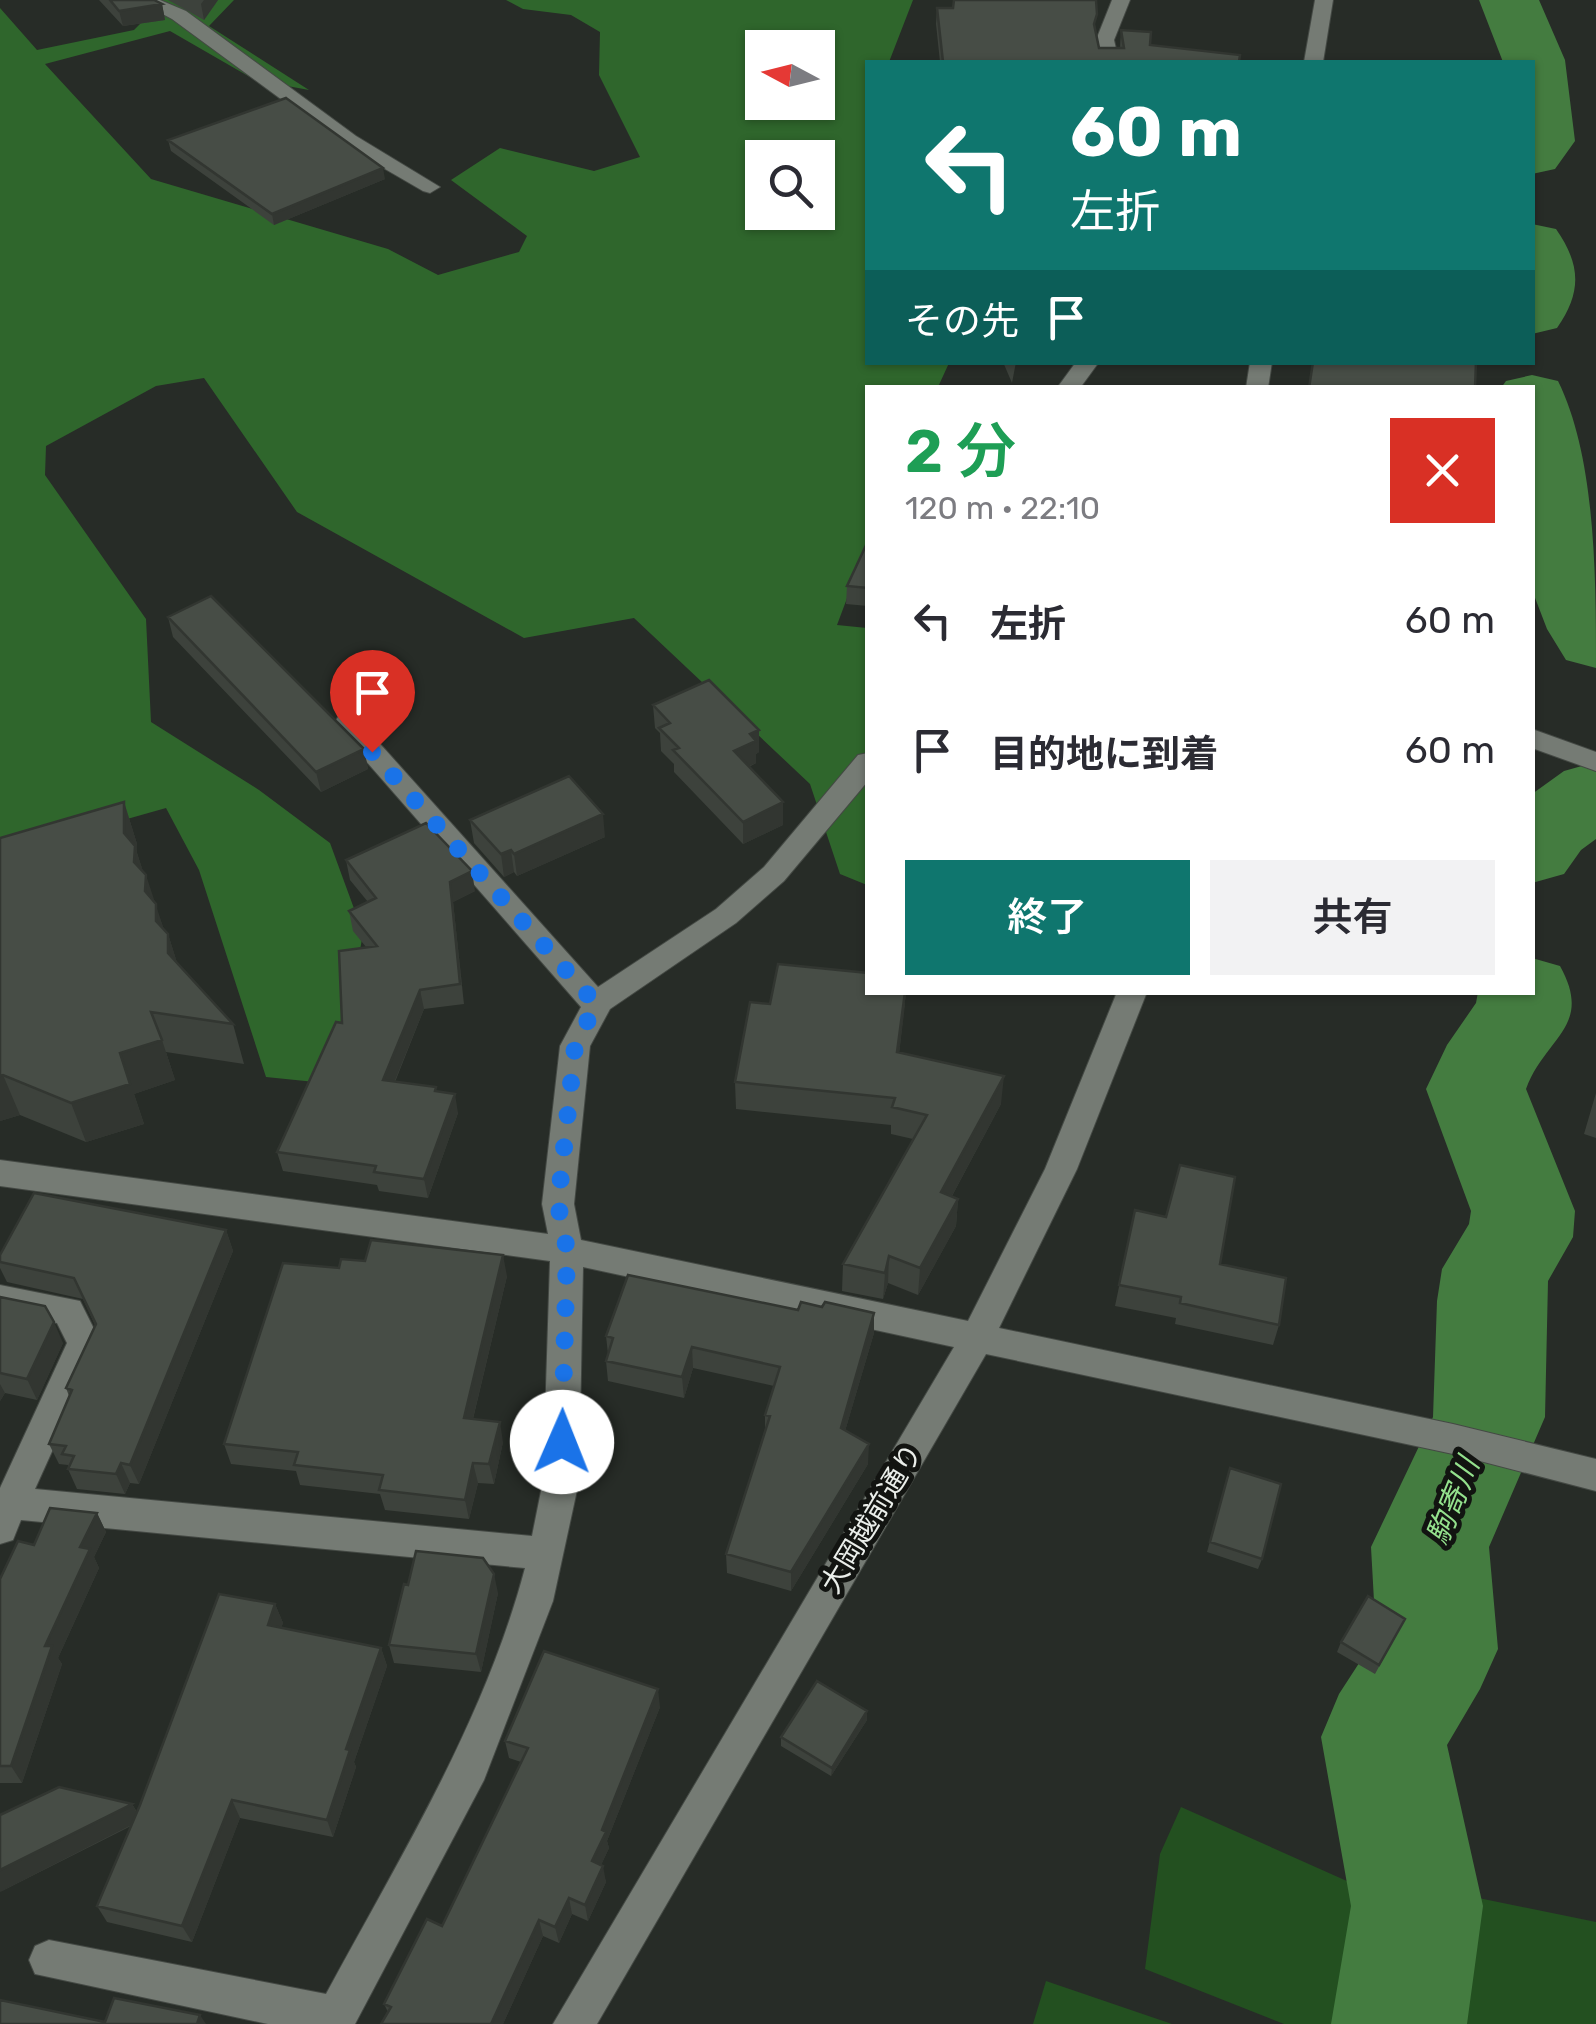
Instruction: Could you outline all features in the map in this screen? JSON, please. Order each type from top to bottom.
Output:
[{"type":"street","points":[[145,0],[180,16],[349,140],[430,188]]},
{"type":"street","points":[[1109,60],[1105,40],[1121,0]]},
{"type":"street","points":[[1314,60],[1324,0]]},
{"type":"street","points":[[1070,385],[1086,365]]},
{"type":"street","points":[[346,723],[596,1004]]},
{"type":"street","points":[[1535,739],[1596,762]]},
{"type":"street","points":[[49,1960],[335,2020],[470,1767],[535,1601],[547,1554],[561,1480],[567,1250],[558,1204],[575,1046],[596,1004],[726,916],[774,874],[865,766]]},
{"type":"street","name":"大岡越前通り","points":[[574,2024],[978,1336],[1061,1169],[1131,995]]},
{"type":"street","points":[[0,1174],[567,1250],[1453,1439],[1596,1475]]},
{"type":"street","points":[[0,1298],[68,1311],[84,1343],[6,1516],[547,1554]]},
{"type":"green space","points":[[116,0],[234,0],[209,26],[309,90],[255,80],[170,31],[45,64],[151,179],[388,249],[438,275],[519,252],[527,236],[451,180],[500,148],[594,171],[640,157],[599,75],[600,32],[571,15],[523,9],[506,0],[913,0],[890,60],[865,60],[865,365],[948,365],[939,385],[865,385],[865,550],[837,625],[865,628],[865,884],[840,874],[810,784],[634,618],[524,638],[297,512],[204,378],[156,386],[46,446],[45,475],[146,619],[151,722],[259,790],[330,843],[363,933],[347,1026],[325,1083],[266,1077],[199,870],[166,808],[0,855],[0,8],[37,50],[134,30],[151,13]]},
{"type":"green space","points":[[1181,1807],[1385,1898],[1367,2024],[1284,2024],[1145,1969],[1160,1854]]},
{"type":"green space","points":[[1454,1893],[1596,1922],[1596,2024],[1438,2024]]},
{"type":"green space","points":[[1046,1981],[1172,2024],[1033,2024]]},
{"type":"building","points":[[110,0],[154,0],[162,4],[119,11]]},
{"type":"building","points":[[954,0],[1096,0],[1094,24],[1099,48],[1124,48],[1121,30],[1151,32],[1150,45],[1240,55],[1239,60],[943,60],[937,8],[953,8]]},
{"type":"building","points":[[286,98],[383,168],[272,214],[168,140]]},
{"type":"building","points":[[1313,365],[1476,365],[1475,385],[1309,385]]},
{"type":"building","points":[[865,547],[865,588],[847,586]]},
{"type":"building","points":[[211,596],[364,749],[316,772],[168,617]]},
{"type":"building","points":[[709,680],[759,730],[750,734],[756,741],[734,751],[783,802],[743,822],[673,750],[679,748],[659,728],[670,723],[653,705]]},
{"type":"building","points":[[569,776],[603,814],[514,854],[511,850],[501,854],[470,820]]},
{"type":"building","points":[[124,802],[124,833],[135,846],[134,862],[146,875],[145,891],[156,904],[156,921],[168,934],[168,953],[233,1024],[151,1012],[162,1040],[120,1053],[130,1084],[71,1103],[0,1076],[0,838]]},
{"type":"building","points":[[426,823],[472,871],[450,882],[460,984],[420,990],[383,1080],[436,1087],[435,1091],[455,1094],[424,1179],[374,1172],[376,1166],[277,1152],[336,1022],[342,1023],[339,951],[377,946],[349,911],[376,898],[346,860]]},
{"type":"building","points":[[778,964],[865,973],[865,995],[905,995],[897,1052],[1004,1076],[941,1192],[958,1199],[920,1268],[889,1256],[885,1273],[843,1264],[927,1115],[892,1107],[895,1098],[735,1082],[750,1002],[770,1004]]},
{"type":"building","points":[[1180,1165],[1235,1177],[1220,1264],[1286,1278],[1279,1325],[1180,1303],[1181,1297],[1119,1285],[1135,1210],[1166,1217]]},
{"type":"building","points":[[34,1193],[226,1230],[130,1465],[121,1463],[116,1474],[68,1469],[74,1456],[62,1454],[66,1446],[49,1444],[72,1390],[66,1388],[96,1324],[74,1278],[0,1262],[0,1255]]},
{"type":"building","points":[[371,1240],[503,1255],[464,1418],[500,1422],[489,1464],[473,1463],[465,1500],[379,1490],[383,1475],[294,1465],[298,1452],[224,1444],[283,1263],[339,1268],[341,1259],[365,1261]]},
{"type":"building","points":[[628,1275],[798,1310],[801,1302],[822,1307],[825,1302],[874,1313],[841,1428],[869,1444],[791,1572],[726,1554],[770,1416],[765,1415],[780,1367],[692,1347],[682,1377],[606,1361],[613,1338],[606,1336]]},
{"type":"building","points":[[0,1297],[45,1306],[54,1322],[27,1379],[0,1373]]},
{"type":"building","points":[[1230,1468],[1281,1484],[1262,1559],[1210,1542]]},
{"type":"building","points":[[50,1508],[97,1513],[80,1547],[90,1549],[45,1646],[52,1646],[11,1766],[0,1766],[0,1579],[18,1541],[34,1545]]},
{"type":"building","points":[[416,1551],[483,1558],[494,1574],[476,1654],[389,1645]]},
{"type":"building","points":[[219,1594],[275,1604],[268,1625],[381,1648],[346,1749],[350,1750],[327,1820],[232,1800],[182,1926],[97,1906],[140,1805]]},
{"type":"building","points":[[1368,1596],[1405,1619],[1379,1665],[1341,1642]]},
{"type":"building","points":[[544,1651],[658,1689],[592,1861],[603,1866],[585,1905],[569,1898],[555,1927],[539,1920],[491,2024],[381,2024],[391,2007],[384,2004],[427,1919],[442,1926],[528,1748],[505,1741]]},
{"type":"building","points":[[817,1681],[867,1711],[832,1768],[781,1737]]},
{"type":"building","points":[[59,1787],[132,1804],[0,1870],[0,1815]]},
{"type":"building","points":[[114,1998],[200,2015],[197,2024],[0,2024],[0,2000],[105,2022]]},
{"type":"waterway","name":"駒寄川","points":[[1509,0],[1534,60]]},
{"type":"waterway","name":"駒寄川","points":[[1535,69],[1543,141],[1535,151]]},
{"type":"waterway","name":"駒寄川","points":[[1535,254],[1543,281],[1535,304]]},
{"type":"waterway","name":"駒寄川","points":[[1535,403],[1548,437],[1564,558],[1575,596],[1596,641]]},
{"type":"waterway","name":"駒寄川","points":[[1535,847],[1549,828],[1596,793]]},
{"type":"waterway","name":"駒寄川","points":[[1399,2024],[1417,1906],[1383,1737],[1437,1649],[1430,1547],[1489,1417],[1491,1301],[1496,1269],[1520,1237],[1523,1211],[1476,1089],[1482,1072],[1524,1010],[1526,995]]},
{"type":"route","points":[[372,752],[596,1004],[575,1046],[558,1204],[567,1250],[562,1442]]}]
